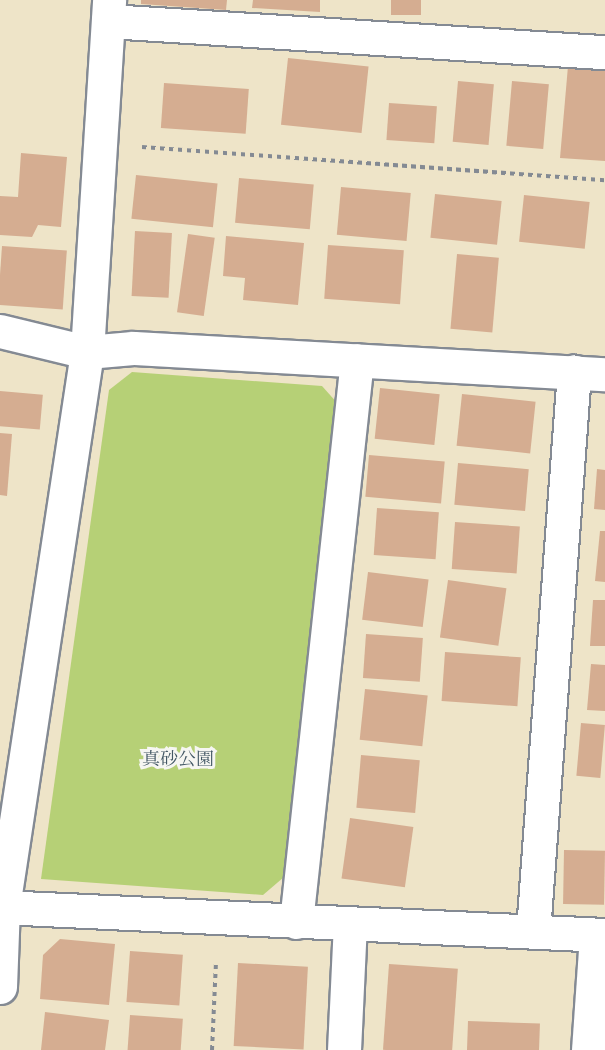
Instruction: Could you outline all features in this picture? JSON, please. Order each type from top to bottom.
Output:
[{"type":"street","points":[[0,987],[2,907],[87,352],[109,10],[605,52]]},
{"type":"street","points":[[0,331],[87,352],[133,348],[590,373],[533,931]]},
{"type":"street","points":[[296,922],[357,360]]},
{"type":"street","points":[[2,907],[600,935],[588,1050]]},
{"type":"street","points":[[344,1050],[350,924]]},
{"type":"path","points":[[100,144],[605,180]]},
{"type":"path","points":[[212,1050],[218,918]]},
{"type":"green space","name":"真砂公園","points":[[132,372],[322,386],[339,405],[284,877],[263,895],[41,879],[109,390]]},
{"type":"building","points":[[141,0],[227,0],[226,10],[141,4]]},
{"type":"building","points":[[253,0],[320,0],[320,12],[252,8]]},
{"type":"building","points":[[391,0],[421,0],[421,15],[391,15]]},
{"type":"building","points":[[288,58],[369,66],[362,133],[281,125]]},
{"type":"building","points":[[568,66],[605,68],[605,161],[560,158]]},
{"type":"building","points":[[458,81],[494,84],[489,145],[453,142]]},
{"type":"building","points":[[512,81],[549,84],[543,149],[506,146]]},
{"type":"building","points":[[164,83],[249,89],[246,134],[161,128]]},
{"type":"building","points":[[389,103],[437,106],[434,143],[386,140]]},
{"type":"building","points":[[21,153],[67,157],[61,227],[38,225],[32,237],[0,235],[0,196],[18,197]]},
{"type":"building","points":[[136,175],[218,184],[213,227],[131,219]]},
{"type":"building","points":[[239,178],[314,185],[310,229],[235,223]]},
{"type":"building","points":[[341,187],[411,193],[407,241],[337,235]]},
{"type":"building","points":[[435,194],[502,201],[497,245],[430,238]]},
{"type":"building","points":[[524,195],[590,202],[585,249],[519,242]]},
{"type":"building","points":[[135,231],[172,233],[169,298],[132,296]]},
{"type":"building","points":[[188,234],[215,238],[204,316],[177,312]]},
{"type":"building","points":[[226,236],[304,243],[298,305],[243,300],[245,278],[223,276]]},
{"type":"building","points":[[328,245],[404,250],[400,304],[324,299]]},
{"type":"building","points":[[2,246],[67,251],[63,309],[0,305]]},
{"type":"building","points":[[457,254],[499,258],[492,332],[450,329]]},
{"type":"building","points":[[380,388],[440,394],[434,445],[375,439]]},
{"type":"building","points":[[0,391],[43,395],[40,430],[0,426]]},
{"type":"building","points":[[462,394],[536,402],[530,453],[457,446]]},
{"type":"building","points":[[0,433],[12,434],[7,496],[0,495]]},
{"type":"building","points":[[369,455],[445,462],[441,503],[365,497]]},
{"type":"building","points":[[458,463],[529,469],[525,511],[454,505]]},
{"type":"building","points":[[597,469],[605,470],[605,510],[594,509]]},
{"type":"building","points":[[377,508],[439,512],[436,559],[374,555]]},
{"type":"building","points":[[455,522],[520,527],[517,573],[452,569]]},
{"type":"building","points":[[600,531],[605,531],[605,582],[595,581]]},
{"type":"building","points":[[368,572],[429,579],[423,627],[362,620]]},
{"type":"building","points":[[448,580],[506,588],[498,646],[440,637]]},
{"type":"building","points":[[593,600],[605,600],[605,646],[590,646]]},
{"type":"building","points":[[366,634],[423,638],[420,682],[363,678]]},
{"type":"building","points":[[445,652],[521,657],[517,706],[442,701]]},
{"type":"building","points":[[591,664],[605,665],[605,711],[587,710]]},
{"type":"building","points":[[365,689],[428,696],[422,746],[360,740]]},
{"type":"building","points":[[581,723],[605,725],[600,778],[576,776]]},
{"type":"building","points":[[361,755],[420,760],[415,813],[356,808]]},
{"type":"building","points":[[350,818],[413,827],[405,887],[342,878]]},
{"type":"building","points":[[564,850],[605,851],[604,905],[563,904]]},
{"type":"building","points":[[60,939],[115,944],[109,1005],[40,999],[43,955]]},
{"type":"building","points":[[130,951],[183,955],[179,1006],[126,1002]]},
{"type":"building","points":[[238,963],[308,967],[304,1050],[234,1046]]},
{"type":"building","points":[[389,964],[458,969],[452,1050],[383,1050]]},
{"type":"building","points":[[45,1012],[109,1020],[105,1050],[41,1050]]},
{"type":"building","points":[[130,1015],[183,1019],[181,1050],[128,1050]]},
{"type":"building","points":[[468,1021],[540,1024],[539,1050],[467,1050]]}]
